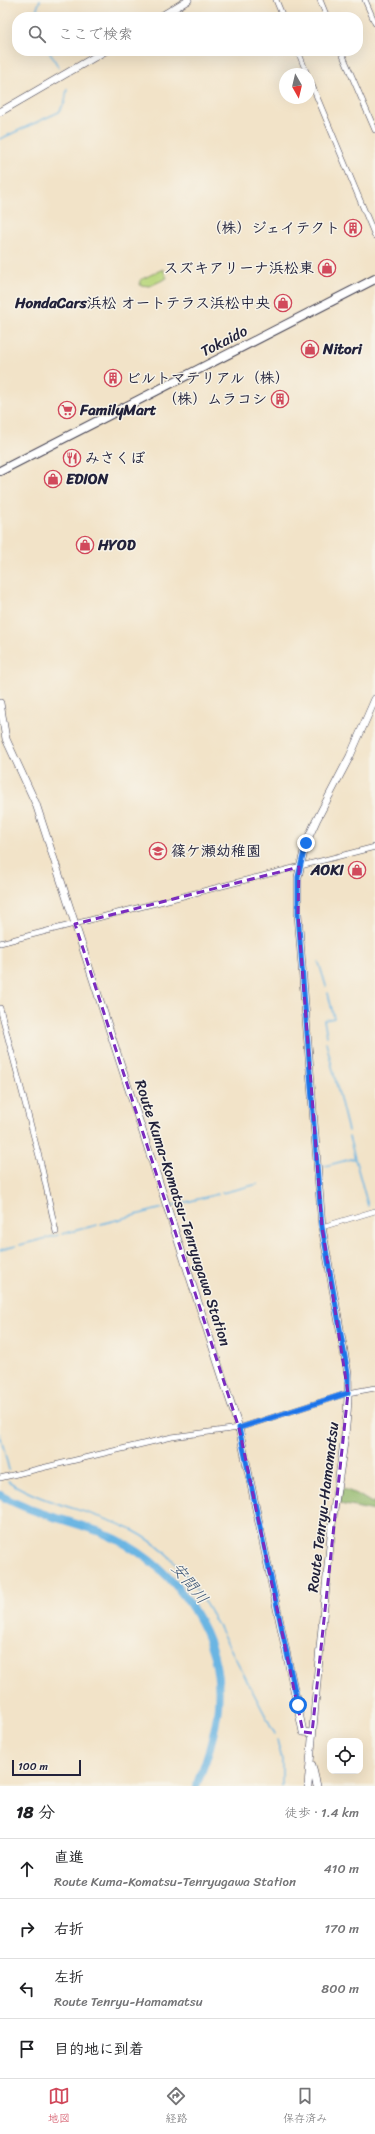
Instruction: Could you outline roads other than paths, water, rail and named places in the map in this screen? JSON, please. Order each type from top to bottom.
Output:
[{"type":"highway","name":"Tokaido","points":[[0,471],[375,279]]},
{"type":"main road","points":[[168,12],[188,0]]},
{"type":"main road","points":[[0,112],[96,56]]},
{"type":"main road","name":"Route Tenryu-Hamamatsu","points":[[308,1786],[332,1533],[346,1430],[348,1374],[322,1227],[298,914],[299,867],[316,821],[350,756],[375,699]]},
{"type":"main road","name":"Route Kuma-Komatsu-Tenryugawa Station","points":[[0,702],[6,739],[36,804],[239,1428],[303,1732],[312,1733]]},
{"type":"main road","points":[[310,1759],[317,1786]]},
{"type":"street","points":[[276,0],[281,12]]},
{"type":"street","points":[[320,0],[325,12]]},
{"type":"street","points":[[365,0],[375,23]]},
{"type":"street","points":[[300,56],[305,68]]},
{"type":"street","points":[[343,56],[375,130]]},
{"type":"street","points":[[315,92],[375,236]]},
{"type":"street","points":[[0,943],[375,847]]},
{"type":"street","points":[[0,1008],[41,1164],[56,1232]]},
{"type":"street","points":[[322,1227],[375,1211]]},
{"type":"street","points":[[0,1478],[172,1438],[239,1428],[348,1393],[375,1388]]},
{"type":"waterway","points":[[36,12],[40,0]]},
{"type":"waterway","points":[[52,56],[59,68]]},
{"type":"waterway","points":[[0,139],[59,112],[65,102],[67,89]]},
{"type":"waterway","points":[[319,963],[326,986]]},
{"type":"waterway","points":[[327,1036],[324,1020],[334,1018],[328,993]]},
{"type":"waterway","points":[[326,1042],[348,1131]]},
{"type":"waterway","points":[[349,1137],[368,1206]]},
{"type":"waterway","points":[[321,1167],[355,1158]]},
{"type":"waterway","points":[[222,1193],[258,1184]]},
{"type":"waterway","points":[[171,1206],[218,1194]]},
{"type":"waterway","points":[[101,1224],[163,1208]]},
{"type":"waterway","points":[[62,1234],[97,1225]]},
{"type":"waterway","points":[[20,1245],[58,1235]]},
{"type":"waterway","points":[[0,1250],[16,1246]]},
{"type":"waterway","points":[[0,1434],[9,1470]]},
{"type":"waterway","points":[[8,1481],[38,1496],[119,1524],[151,1541],[166,1553],[202,1597],[275,1734]]},
{"type":"waterway","name":"安間川","points":[[0,1495],[12,1502],[38,1512],[105,1534],[128,1546],[150,1560],[159,1568],[185,1597],[200,1621],[210,1644],[216,1667],[219,1690],[213,1736],[206,1761],[196,1786]]},
{"type":"waterway","points":[[277,1740],[282,1759],[282,1786]]},
{"type":"place","name":"（株）ジェイテクト","points":[[353,228]]},
{"type":"place","name":"スズキアリーナ浜松東","points":[[327,268]]},
{"type":"place","name":"HondaCars浜松 オートテラス浜松中央","points":[[283,303]]},
{"type":"place","name":"Nitori","points":[[310,349]]},
{"type":"place","name":"ビルトマテリアル（株）","points":[[113,378]]},
{"type":"place","name":"（株）ムラコシ","points":[[280,399]]},
{"type":"place","name":"FamilyMart","points":[[67,410]]},
{"type":"place","name":"みさくぼ","points":[[72,458]]},
{"type":"place","name":"EDION","points":[[53,479]]},
{"type":"place","name":"HYOD","points":[[85,545]]},
{"type":"place","name":"篠ケ瀬幼稚園","points":[[158,851]]},
{"type":"place","name":"AOKI","points":[[357,870]]}]
